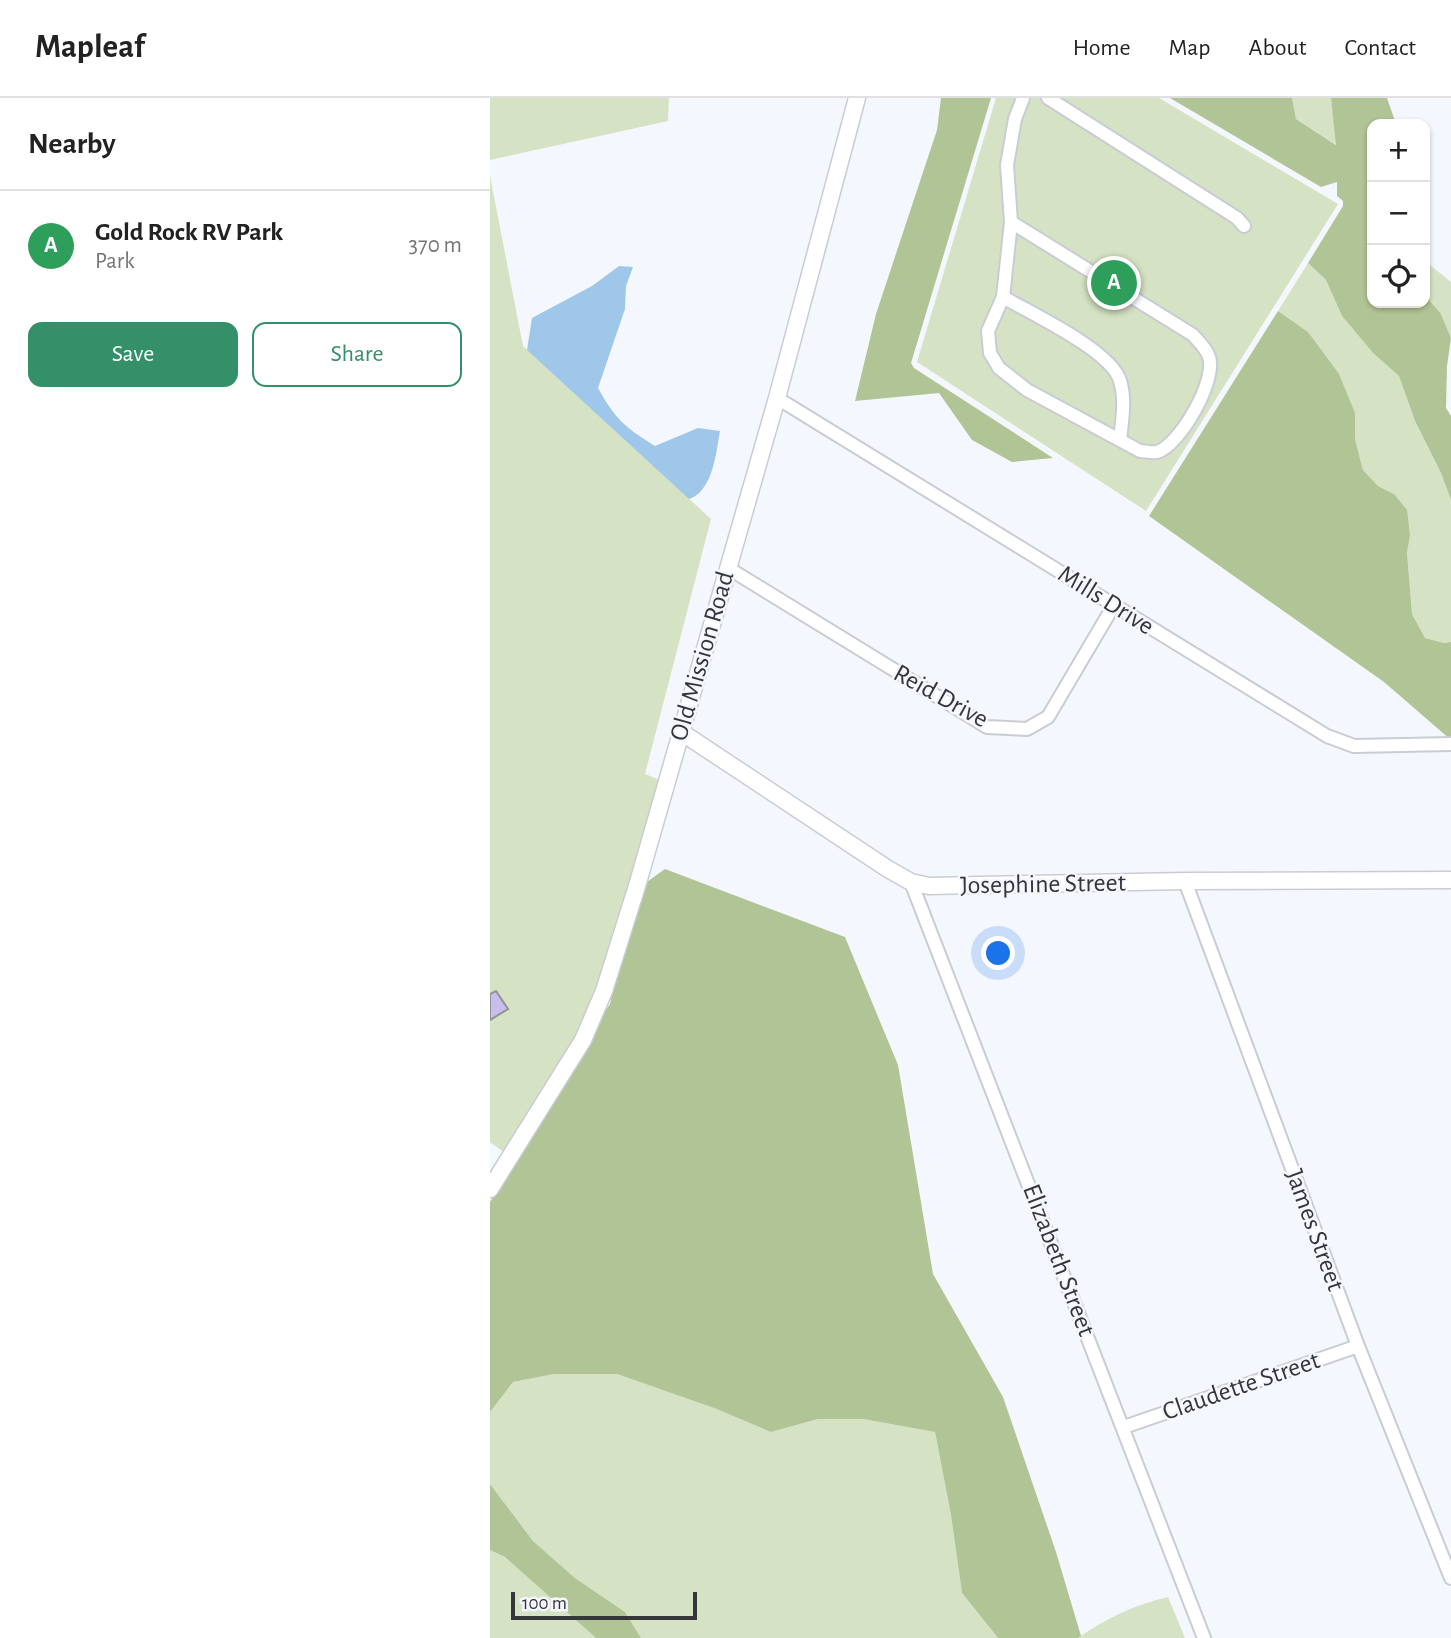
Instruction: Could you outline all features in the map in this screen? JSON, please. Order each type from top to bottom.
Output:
[{"type":"street","name":"Old Mission Road","points":[[490,1189],[583,1040],[604,991],[777,397],[857,98]]},
{"type":"street","points":[[1011,222],[1193,335],[1209,356],[1210,376],[1202,396],[1176,438],[1157,452],[1140,451],[1027,390],[999,368],[990,353],[988,331],[1003,297],[1011,222],[1007,165],[1015,119],[1023,98]]},
{"type":"street","points":[[1048,98],[1237,218],[1244,226]]},
{"type":"street","points":[[1003,297],[1094,349],[1112,364],[1120,380],[1123,402],[1120,440]]},
{"type":"street","name":"Mills Drive","points":[[777,397],[1327,736],[1354,746],[1451,744]]},
{"type":"street","name":"Reid Drive","points":[[728,568],[987,727],[1027,729],[1048,717],[1114,605]]},
{"type":"street","name":"Josephine Street","points":[[681,732],[911,882],[929,886],[1451,880]]},
{"type":"street","name":"James Street","points":[[1185,881],[1359,1346],[1451,1578]]},
{"type":"street","name":"Elizabeth Street","points":[[911,882],[1204,1638]]},
{"type":"street","name":"Claudette Street","points":[[1124,1427],[1359,1346]]},
{"type":"green space","points":[[490,98],[669,98],[668,121],[490,160]]},
{"type":"green space","points":[[941,98],[991,98],[911,363],[914,368],[1053,458],[1012,462],[972,440],[939,393],[855,401],[876,314],[937,130]]},
{"type":"green space","points":[[996,98],[1159,98],[1338,204],[1146,511],[917,362]]},
{"type":"green space","points":[[1170,98],[1292,98],[1296,119],[1336,145],[1331,98],[1387,98],[1394,119],[1367,119],[1367,308],[1430,308],[1430,301],[1441,314],[1451,338],[1446,408],[1451,416],[1451,500],[1415,421],[1399,376],[1373,353],[1342,316],[1326,280],[1308,263],[1343,206],[1343,201],[1337,196],[1337,182],[1321,187]]},
{"type":"green space","points":[[1292,98],[1331,98],[1337,145],[1296,119]]},
{"type":"green space","points":[[490,176],[523,346],[711,519],[645,774],[660,780],[598,988],[578,1036],[505,1153],[490,1142]]},
{"type":"green space","points":[[1308,263],[1326,280],[1342,316],[1373,353],[1399,376],[1415,421],[1441,473],[1451,500],[1451,642],[1425,638],[1412,614],[1407,551],[1410,536],[1394,494],[1378,486],[1363,470],[1355,439],[1355,413],[1308,332],[1278,311]]},
{"type":"green space","points":[[1430,265],[1451,282],[1451,338],[1441,314],[1430,301]]},
{"type":"green space","points":[[1278,311],[1308,332],[1339,374],[1355,413],[1355,439],[1363,470],[1378,486],[1394,494],[1407,510],[1412,614],[1425,638],[1451,642],[1451,740],[1384,682],[1149,516]]},
{"type":"green space","points":[[665,869],[845,937],[898,1065],[933,1274],[1003,1397],[1056,1552],[1081,1636],[1078,1638],[998,1638],[962,1593],[935,1432],[863,1419],[818,1419],[771,1432],[714,1408],[617,1374],[554,1374],[513,1382],[490,1412],[490,1202],[589,1044],[597,1023],[610,1004],[615,978],[644,884]]},
{"type":"green space","points":[[554,1374],[617,1374],[714,1408],[771,1432],[818,1419],[863,1419],[935,1432],[962,1593],[998,1638],[641,1638],[625,1612],[575,1578],[533,1541],[490,1484],[490,1412],[513,1382]]},
{"type":"green space","points":[[490,1484],[533,1541],[575,1578],[625,1612],[641,1638],[596,1638],[505,1557],[490,1550]]},
{"type":"green space","points":[[490,1550],[505,1557],[596,1638],[490,1638]]},
{"type":"green space","points":[[1168,1597],[1185,1638],[1078,1638],[1121,1613]]},
{"type":"water","points":[[619,266],[633,267],[626,286],[625,309],[598,388],[622,422],[655,446],[698,428],[720,431],[708,480],[697,495],[689,499],[527,350],[532,318],[592,286]]},
{"type":"building","points":[[496,991],[508,1009],[490,1020],[490,994]]},
{"type":"place","name":"Gold Rock RV Park","points":[[1114,283]]}]
